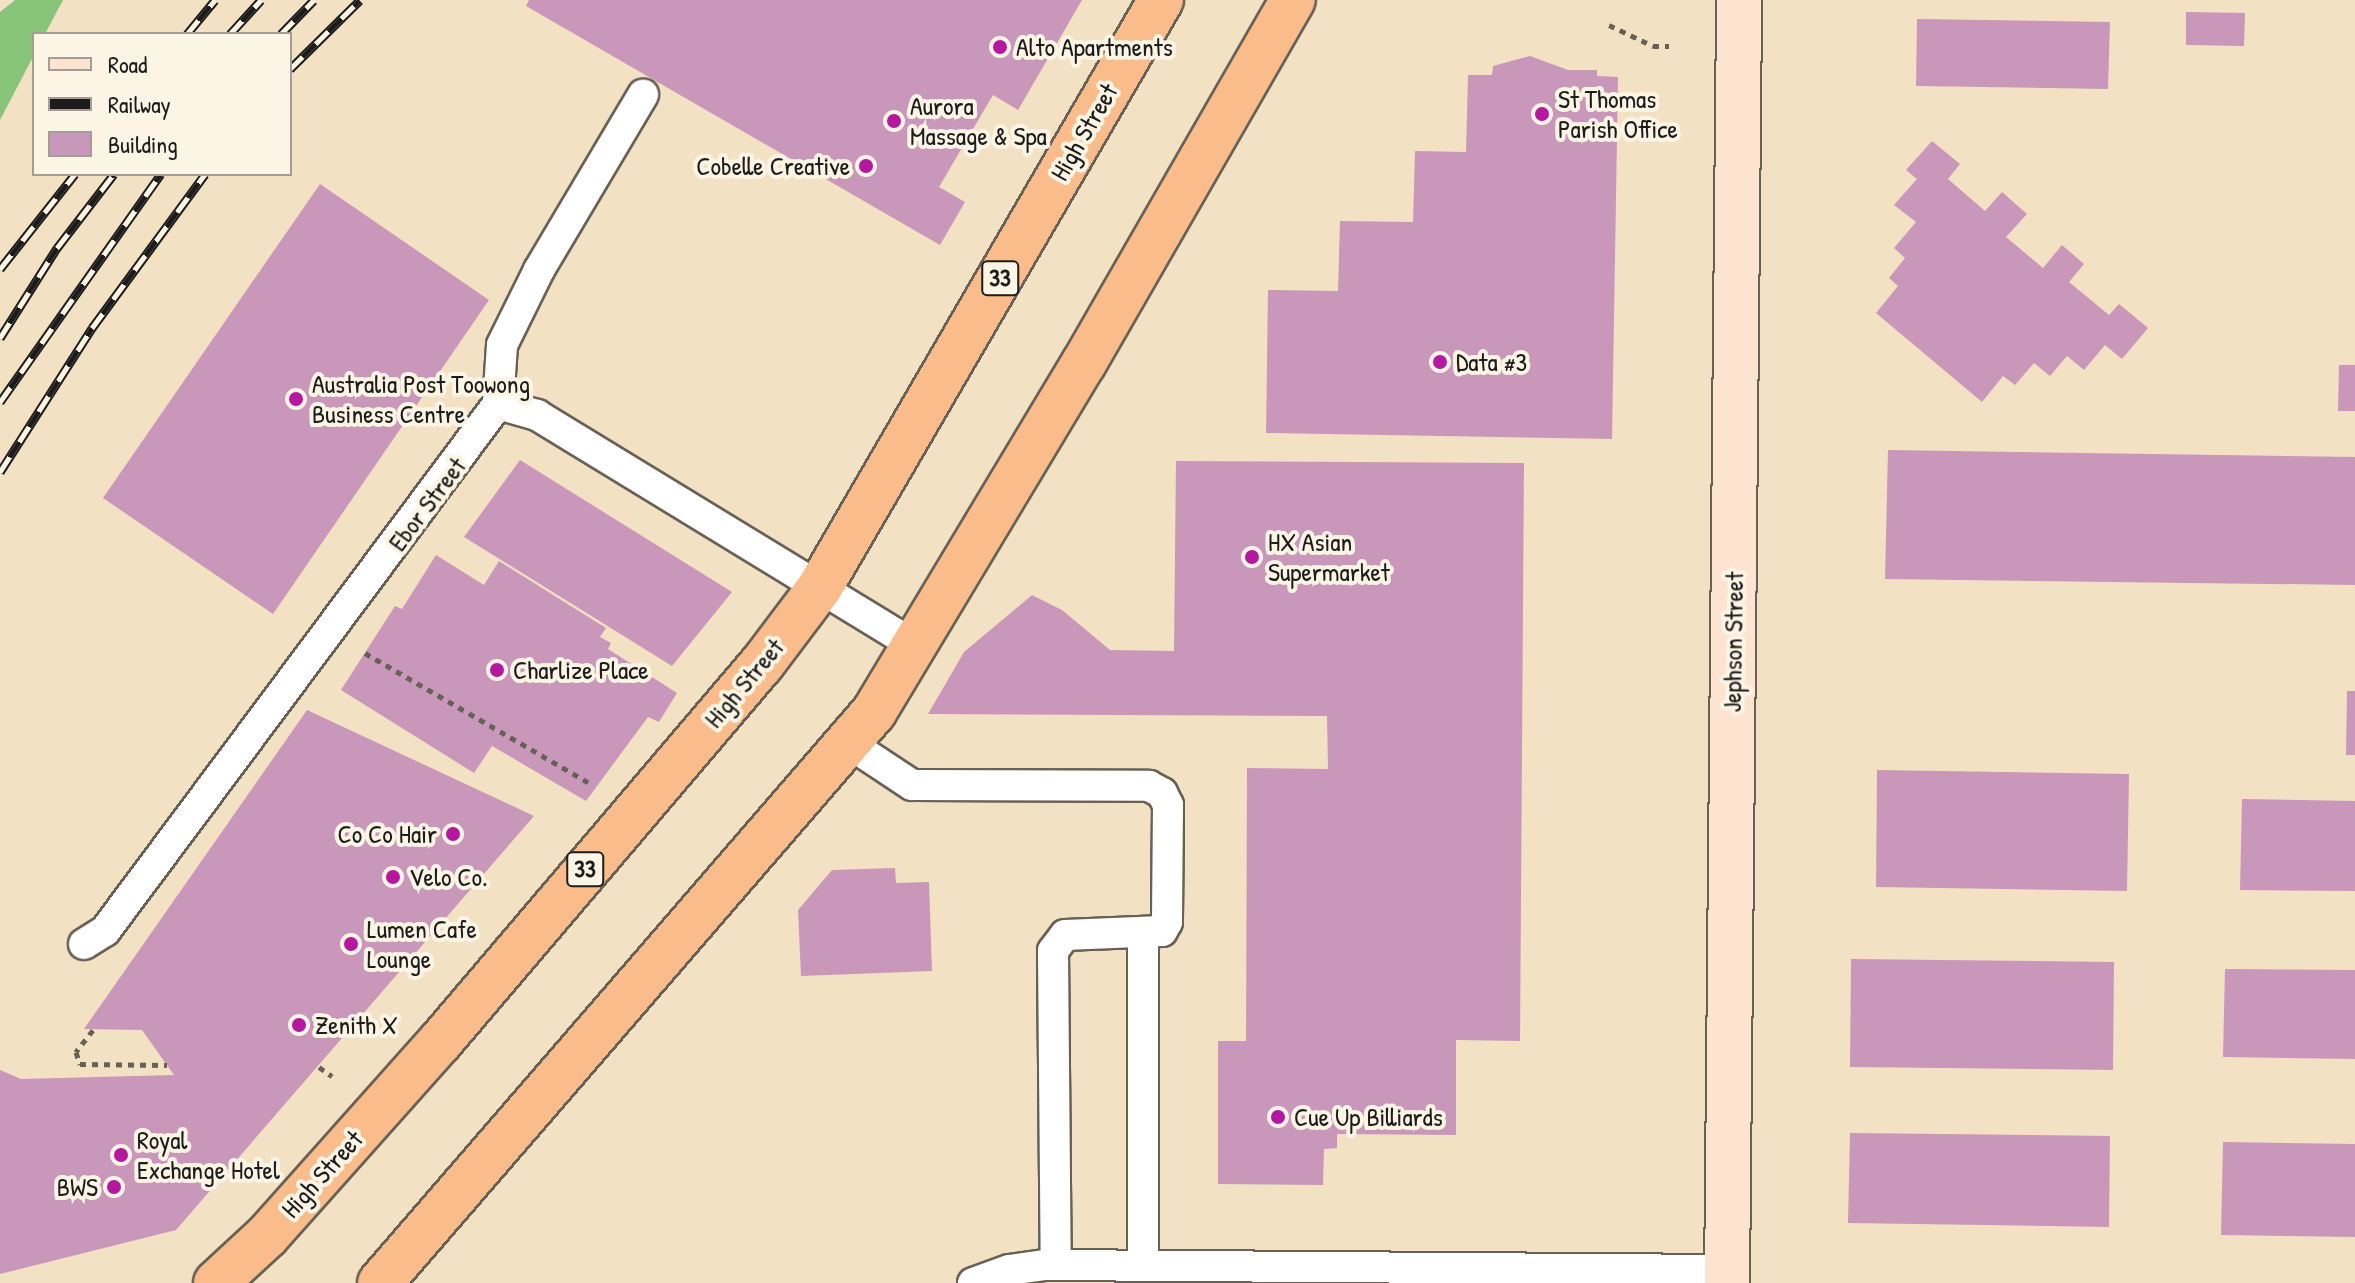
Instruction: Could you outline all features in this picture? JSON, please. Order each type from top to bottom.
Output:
[{"type":"highway","name":"High Street","points":[[219,1282],[267,1236],[440,1042],[762,664],[820,587],[1161,0]]},
{"type":"highway","points":[[380,1283],[850,744],[916,646],[1293,0]]},
{"type":"main road","name":"Jephson Street","points":[[1727,1276],[1739,0]]},
{"type":"lane","points":[[643,95],[539,270],[502,345],[498,404],[537,415],[916,646]]},
{"type":"lane","name":"Ebor Street","points":[[84,944],[105,931],[498,404]]},
{"type":"lane","points":[[850,744],[912,785],[1149,786],[1162,793],[1168,805],[1167,922],[1154,935],[1065,935],[1053,951],[1056,1265]]},
{"type":"lane","points":[[1143,934],[1143,1265]]},
{"type":"lane","points":[[973,1283],[1009,1270],[1056,1265],[1727,1276]]},
{"type":"path","points":[[1609,25],[1653,46],[1669,46]]},
{"type":"path","points":[[354,647],[591,784]]},
{"type":"path","points":[[93,1030],[76,1052],[80,1064],[167,1065]]},
{"type":"path","points":[[319,1067],[332,1076]]},
{"type":"green space","points":[[15,0],[63,0],[46,32],[32,32],[32,59],[0,120],[0,12]]},
{"type":"building","points":[[529,0],[1082,0],[1018,110],[993,95],[939,187],[965,202],[940,245],[526,6]]},
{"type":"building","points":[[2186,12],[2245,13],[2244,46],[2186,45]]},
{"type":"building","points":[[1917,19],[2110,22],[2108,89],[1916,86]]},
{"type":"building","name":"Data #3","points":[[1530,56],[1568,70],[1597,70],[1597,76],[1618,77],[1612,439],[1266,433],[1268,290],[1338,291],[1340,221],[1413,222],[1415,151],[1466,152],[1468,75],[1492,75],[1493,66]]},
{"type":"building","points":[[1932,141],[1960,164],[1948,179],[1985,211],[2002,192],[2027,214],[2006,237],[2043,268],[2062,245],[2084,264],[2069,282],[2109,315],[2119,304],[2148,328],[2122,359],[2105,345],[2084,370],[2067,356],[2050,376],[2034,363],[2015,385],[2003,376],[1982,402],[1876,313],[1898,286],[1889,278],[1905,258],[1894,248],[1916,222],[1894,205],[1917,179],[1906,170]]},
{"type":"building","name":"Australia Post Toowong Business Centre","points":[[320,184],[489,300],[273,614],[103,498]]},
{"type":"building","points":[[2339,365],[2355,365],[2355,411],[2338,411]]},
{"type":"building","points":[[1888,450],[2355,457],[2355,585],[1885,579]]},
{"type":"building","points":[[520,460],[732,592],[672,666],[464,537]]},
{"type":"building","points":[[1176,461],[1524,463],[1520,1041],[1456,1040],[1456,1135],[1337,1134],[1337,1148],[1324,1149],[1323,1185],[1218,1184],[1218,1041],[1246,1041],[1247,768],[1328,769],[1327,716],[928,714],[964,652],[1032,595],[1062,610],[1110,650],[1174,651]]},
{"type":"building","name":"Charlize Place","points":[[436,555],[484,585],[499,561],[606,628],[600,637],[611,643],[608,649],[677,693],[659,722],[648,717],[586,801],[492,746],[474,773],[341,690],[395,606],[402,609]]},
{"type":"building","points":[[2347,691],[2355,691],[2355,755],[2346,755]]},
{"type":"building","points":[[307,710],[534,816],[176,1230],[0,1274],[0,1070],[21,1079],[174,1075],[142,1030],[84,1029]]},
{"type":"building","points":[[1877,770],[2129,774],[2127,891],[1876,887]]},
{"type":"building","points":[[2242,799],[2355,801],[2355,891],[2240,890]]},
{"type":"building","points":[[895,868],[896,883],[929,882],[932,971],[801,976],[798,910],[832,870]]},
{"type":"building","points":[[1851,959],[2114,962],[2113,1070],[1850,1067]]},
{"type":"building","points":[[2225,969],[2355,970],[2355,1059],[2223,1057]]},
{"type":"building","points":[[1850,1133],[2110,1136],[2109,1227],[1848,1223]]},
{"type":"building","points":[[2223,1142],[2355,1144],[2355,1237],[2221,1235]]},
{"type":"railway","points":[[189,32],[215,0]]},
{"type":"railway","points":[[232,32],[261,0]]},
{"type":"railway","points":[[283,32],[314,0]]},
{"type":"railway","points":[[292,67],[360,0]]},
{"type":"railway","points":[[0,269],[73,176]]},
{"type":"railway","points":[[0,338],[57,248],[112,176]]},
{"type":"railway","points":[[0,402],[160,176]]},
{"type":"railway","points":[[0,472],[92,328],[204,176]]},
{"type":"place","name":"Alto Apartments","points":[[1000,47]]},
{"type":"place","name":"St Thomas Parish Office","points":[[1542,114]]},
{"type":"place","name":"Aurora Massage & Spa","points":[[894,121]]},
{"type":"place","name":"Cobelle Creative","points":[[866,166]]},
{"type":"place","name":"Data #3","points":[[1440,362]]},
{"type":"place","name":"Australia Post Toowong Business Centre","points":[[296,399]]},
{"type":"place","name":"HX Asian Supermarket","points":[[1252,557]]},
{"type":"place","name":"Charlize Place","points":[[497,670]]},
{"type":"place","name":"Co Co Hair","points":[[453,834]]},
{"type":"place","name":"Velo Co.","points":[[393,877]]},
{"type":"place","name":"Lumen Cafe Lounge","points":[[351,944]]},
{"type":"place","name":"Zenith X","points":[[299,1025]]},
{"type":"place","name":"Cue Up Billiards","points":[[1278,1117]]},
{"type":"place","name":"Royal Exchange Hotel","points":[[121,1155]]},
{"type":"place","name":"BWS","points":[[114,1187]]}]
